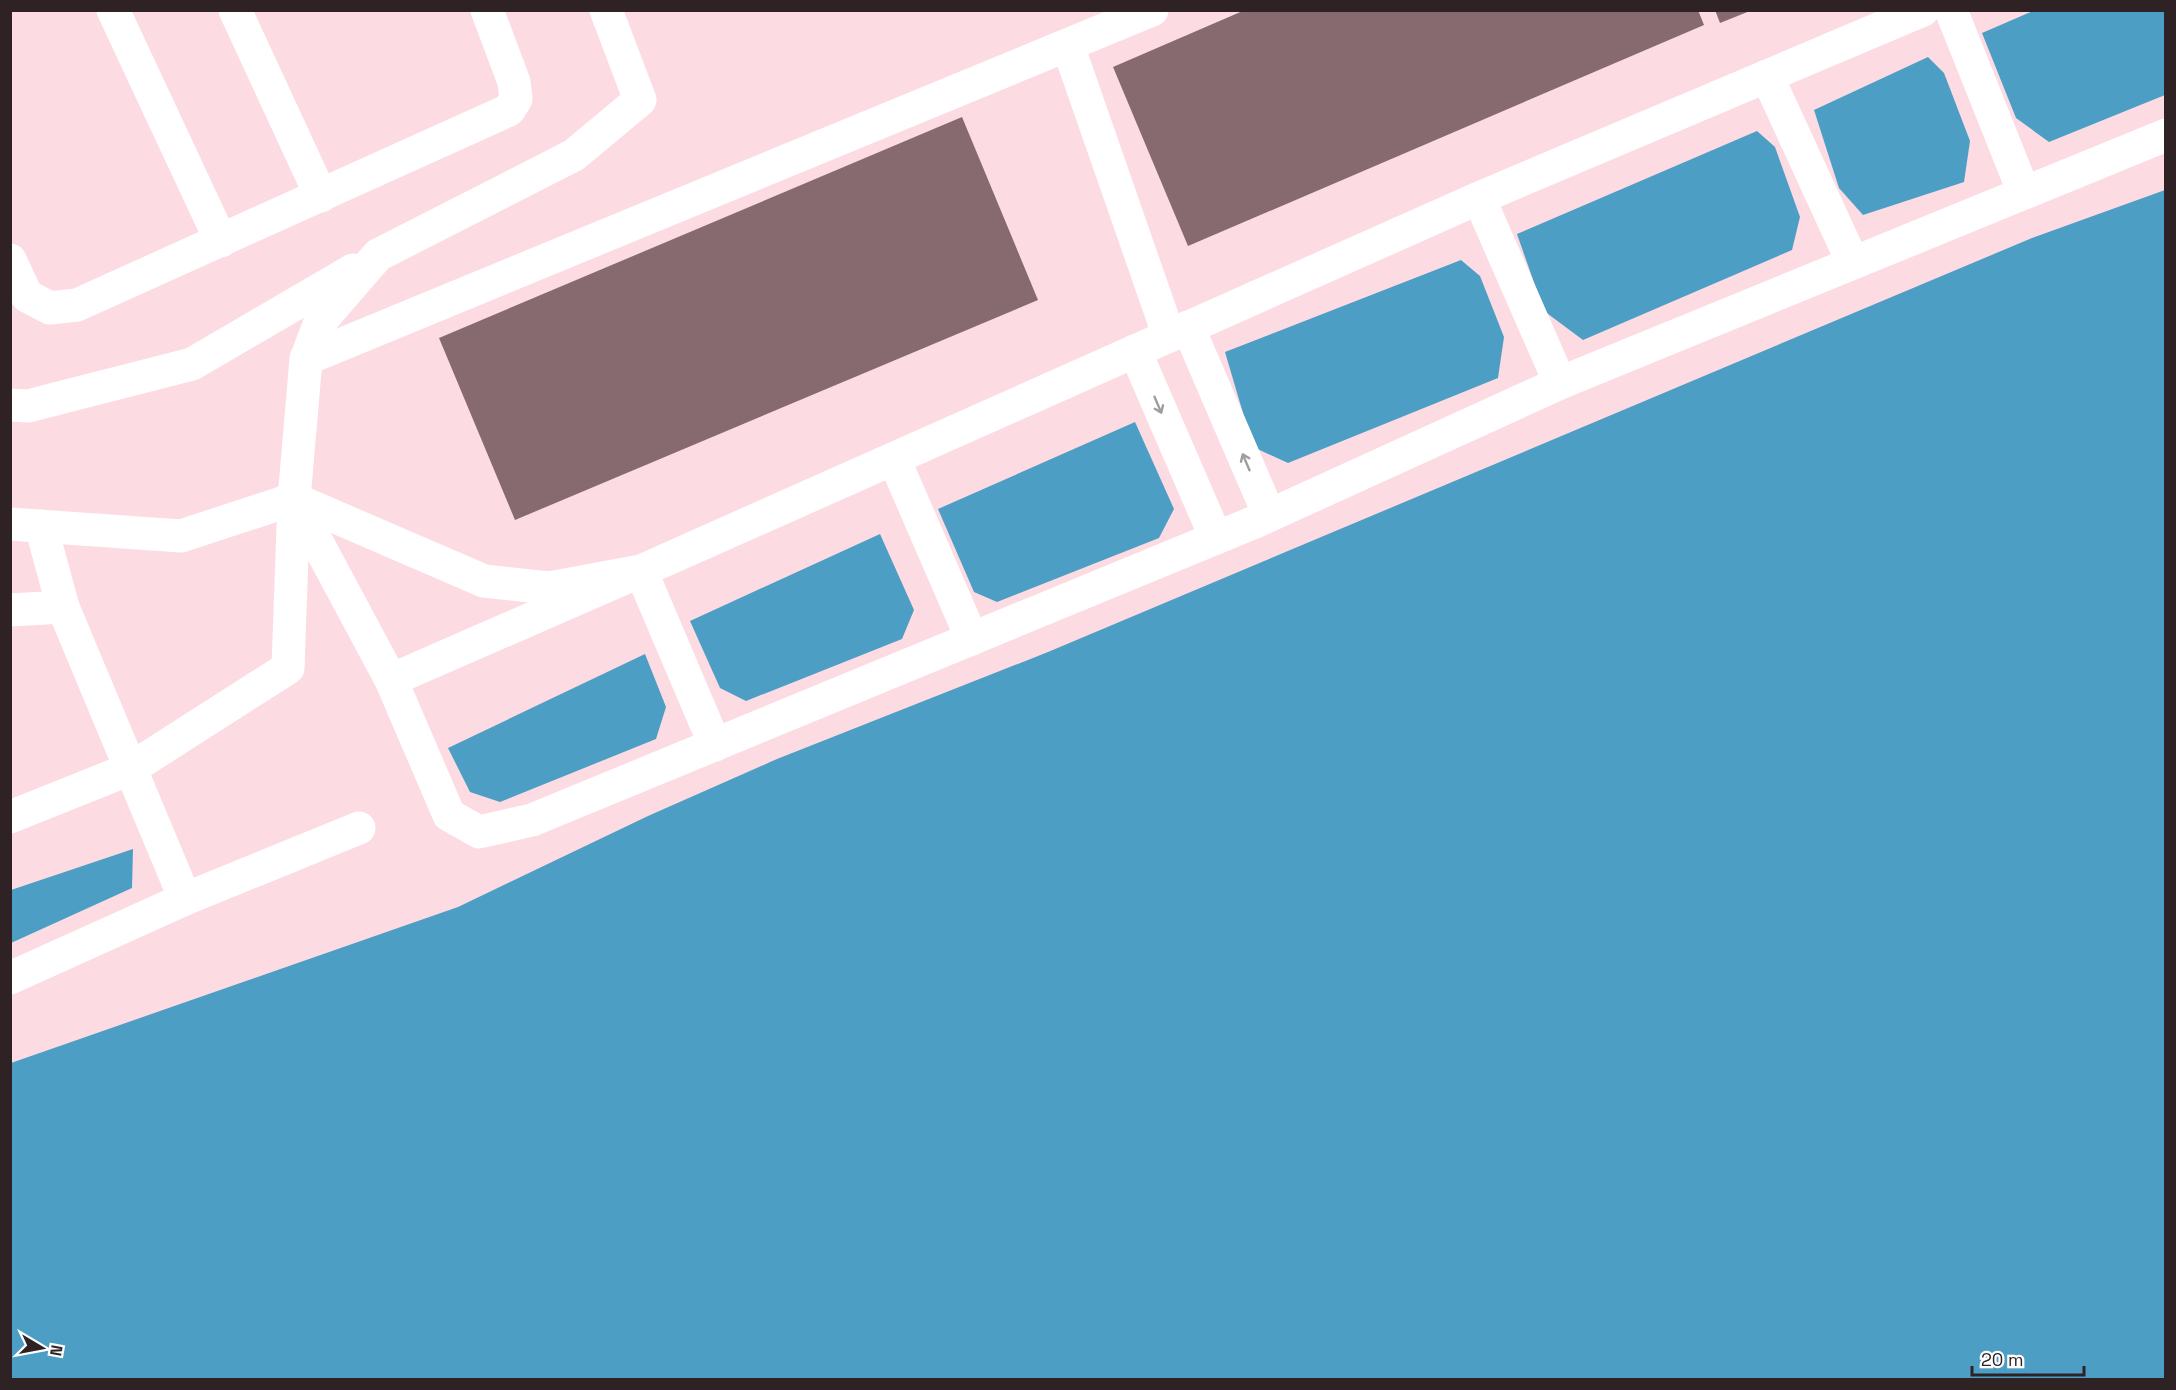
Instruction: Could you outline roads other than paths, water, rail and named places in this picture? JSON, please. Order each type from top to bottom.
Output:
[{"type":"lane","points":[[113,10],[221,241]]},
{"type":"lane","points":[[235,10],[321,196]]},
{"type":"lane","points":[[10,260],[27,296],[50,308],[77,305],[509,110],[516,99],[514,82],[487,10]]},
{"type":"lane","points":[[10,405],[28,406],[192,364],[378,255],[574,155],[640,100],[606,10]]},
{"type":"lane","points":[[306,359],[1152,10]]},
{"type":"lane","points":[[391,680],[641,572],[1479,198],[1923,10]]},
{"type":"lane","points":[[1951,10],[2024,193]]},
{"type":"lane","points":[[1068,46],[1179,332],[1269,515]]},
{"type":"lane","points":[[1767,76],[1853,263]]},
{"type":"lane","points":[[294,499],[391,680],[449,815],[478,832],[532,820],[972,639],[1269,515],[1560,383],[2166,135]]},
{"type":"lane","points":[[1479,198],[1560,383]]},
{"type":"lane","points":[[10,818],[130,769],[288,668],[294,499],[306,359],[320,322],[378,255]]},
{"type":"lane","points":[[1135,351],[1216,538]]},
{"type":"lane","points":[[894,459],[972,639]]},
{"type":"lane","points":[[185,899],[26,525],[181,536],[294,499],[484,580],[549,588],[641,572]]},
{"type":"lane","points":[[641,572],[715,745]]},
{"type":"lane","points":[[10,610],[63,608]]},
{"type":"lane","points":[[10,978],[185,899],[359,828]]},
{"type":"water","points":[[2035,10],[2165,11],[2165,95],[2049,142],[2016,118],[1982,33]]},
{"type":"water","points":[[1928,57],[1944,73],[1970,141],[1964,182],[1863,215],[1839,188],[1814,110]]},
{"type":"water","points":[[1757,131],[1775,147],[1800,217],[1792,250],[1583,340],[1544,311],[1517,234]]},
{"type":"water","points":[[2165,190],[2165,1379],[11,1379],[11,1063],[458,907],[648,816],[777,759],[1048,652],[2032,238]]},
{"type":"water","points":[[1461,260],[1480,276],[1504,337],[1498,378],[1288,463],[1253,447],[1225,352]]},
{"type":"water","points":[[1135,422],[1174,509],[1159,538],[997,602],[974,592],[938,509]]},
{"type":"water","points":[[880,534],[914,610],[902,639],[746,701],[720,688],[690,621]]},
{"type":"water","points":[[645,654],[666,707],[656,739],[500,802],[470,792],[448,748]]},
{"type":"water","points":[[133,849],[132,888],[11,943],[11,890]]}]
